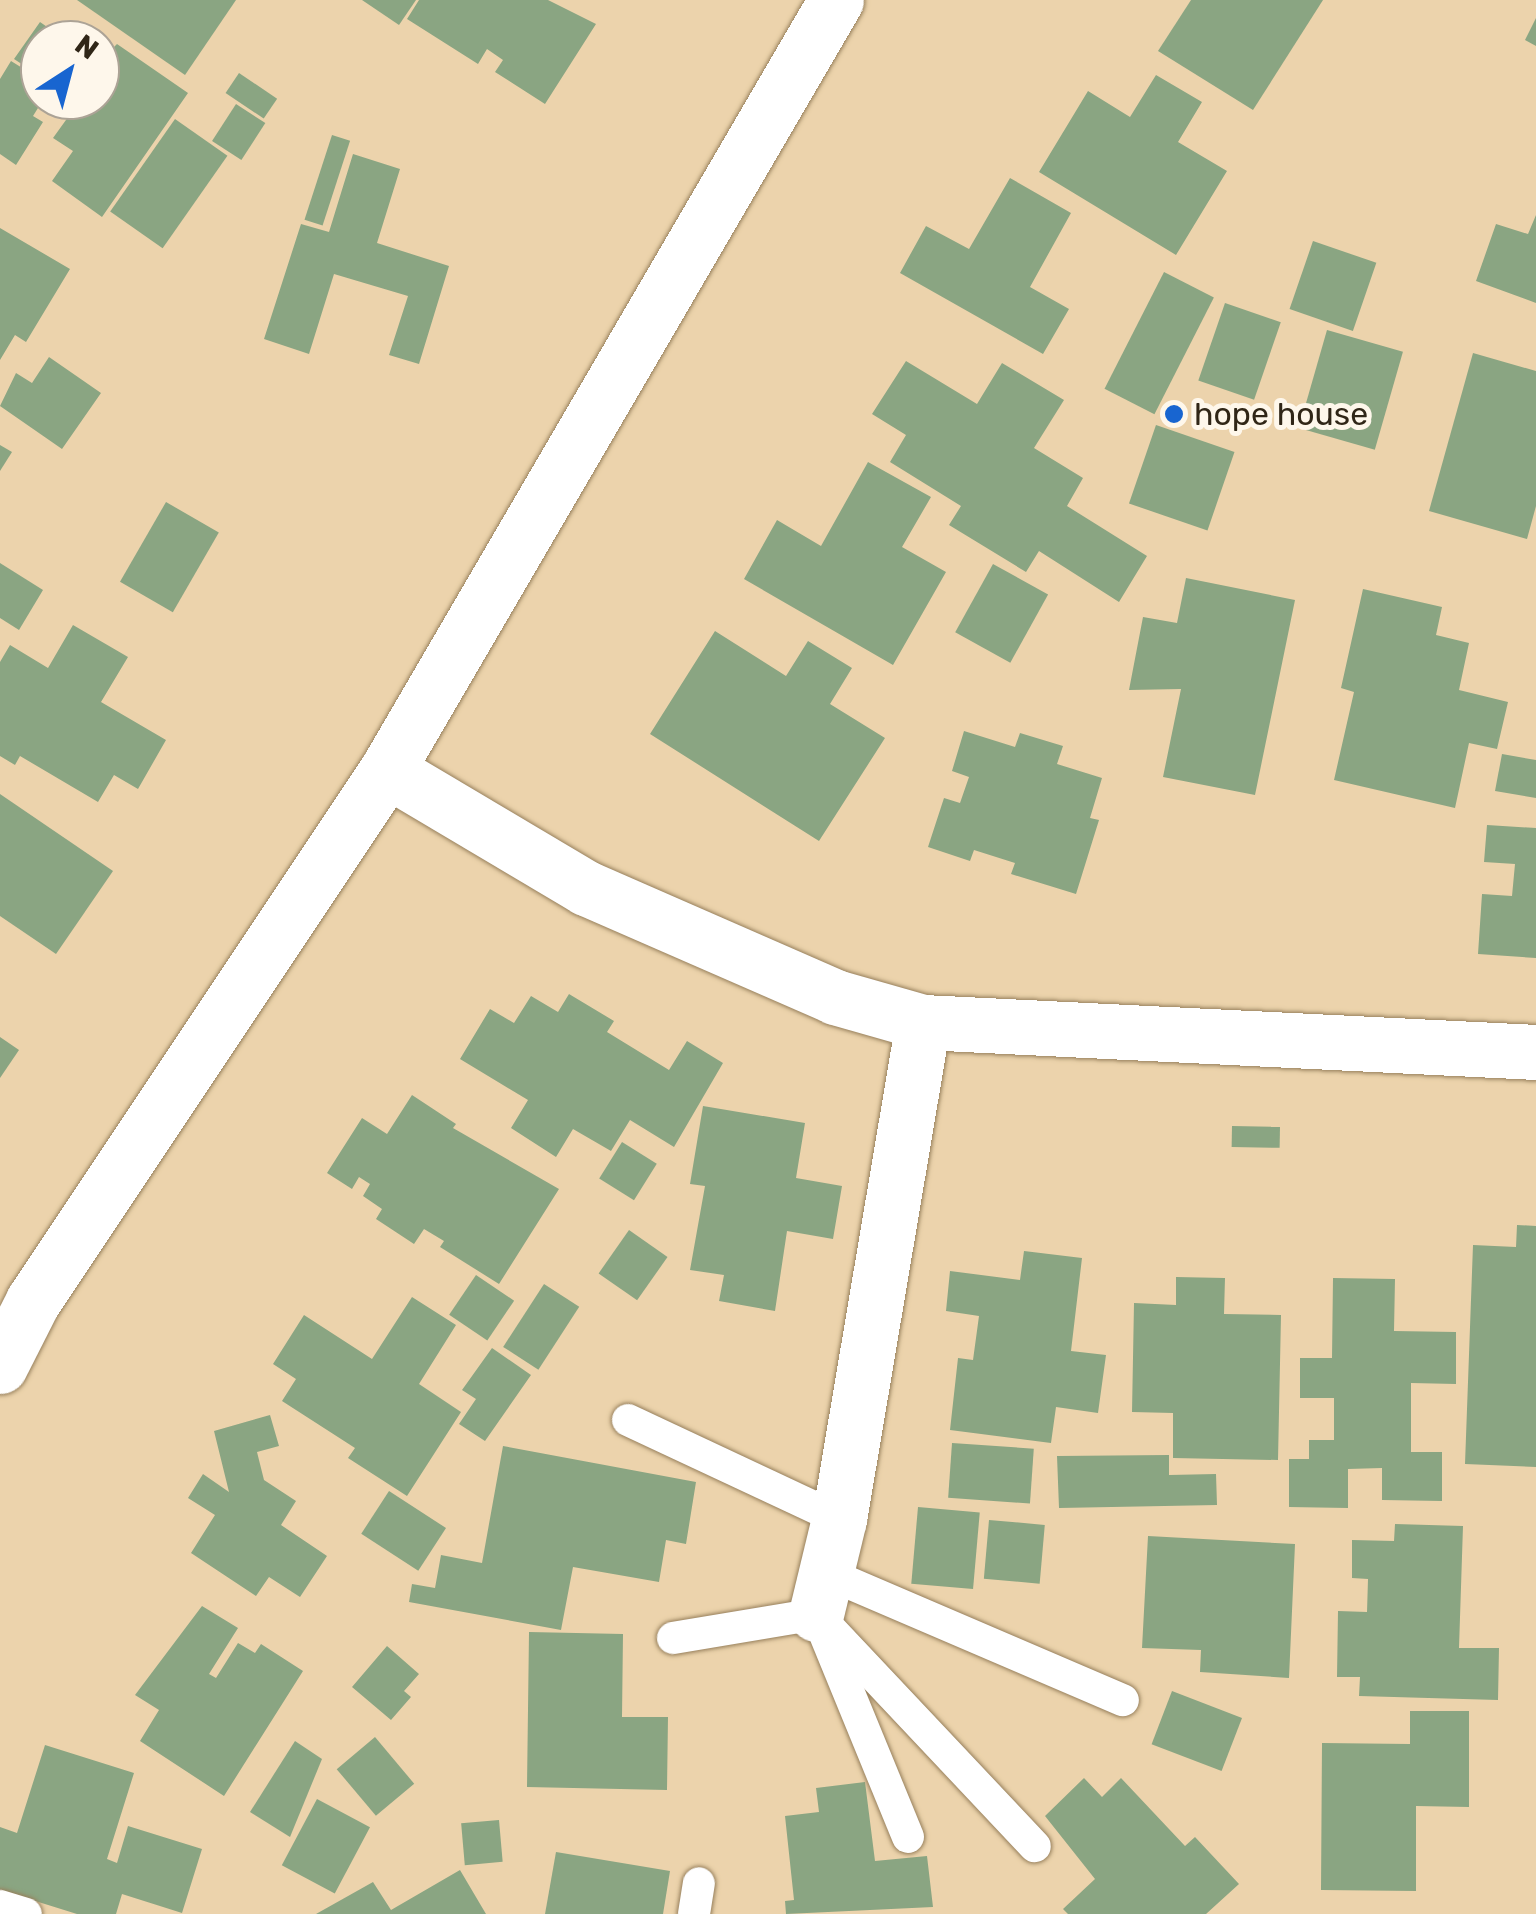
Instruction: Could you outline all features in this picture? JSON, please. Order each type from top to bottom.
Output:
[{"type":"street","points":[[0,1366],[34,1301],[387,770],[829,3]]},
{"type":"street","points":[[387,770],[586,888],[835,997],[923,1022],[1536,1052]]},
{"type":"street","points":[[821,1594],[839,1518],[923,1022]]},
{"type":"lane","points":[[628,1420],[839,1518]]},
{"type":"lane","points":[[673,1638],[821,1594],[1123,1700]]},
{"type":"lane","points":[[821,1594],[908,1837]]},
{"type":"lane","points":[[821,1594],[1035,1846]]},
{"type":"lane","points":[[0,1906],[26,1914]]},
{"type":"building","points":[[77,0],[236,0],[185,75],[120,30],[120,20],[106,20]]},
{"type":"building","points":[[362,0],[416,0],[399,25]]},
{"type":"building","points":[[419,0],[548,0],[596,24],[545,104],[495,72],[503,60],[487,49],[478,64],[407,19]]},
{"type":"building","points":[[1191,0],[1323,0],[1253,110],[1158,51]]},
{"type":"building","points":[[1536,18],[1536,46],[1525,40]]},
{"type":"building","points":[[120,46],[188,93],[102,217],[52,181],[73,151],[53,138],[66,120],[120,120]]},
{"type":"building","points":[[11,61],[20,67],[20,120],[43,122],[16,165],[0,154],[0,79]]},
{"type":"building","points":[[239,73],[277,99],[264,119],[226,93]]},
{"type":"building","points":[[1156,75],[1202,102],[1178,142],[1227,171],[1176,255],[1039,172],[1088,91],[1130,117]]},
{"type":"building","points":[[236,104],[265,123],[241,160],[212,141]]},
{"type":"building","points":[[175,119],[227,156],[163,248],[110,212]]},
{"type":"building","points":[[332,135],[350,141],[323,226],[304,220]]},
{"type":"building","points":[[353,154],[400,169],[377,243],[449,266],[419,364],[389,355],[408,296],[334,274],[309,354],[264,339],[301,224],[329,232]]},
{"type":"building","points":[[1010,178],[1071,213],[1030,287],[1069,309],[1043,354],[900,273],[926,226],[969,249]]},
{"type":"building","points":[[1536,215],[1536,303],[1476,281],[1496,224],[1528,234]]},
{"type":"building","points":[[0,228],[70,269],[26,342],[15,335],[0,360]]},
{"type":"building","points":[[1313,241],[1376,263],[1353,331],[1290,309]]},
{"type":"building","points":[[1164,272],[1214,297],[1154,414],[1105,389]]},
{"type":"building","points":[[1225,303],[1281,322],[1254,400],[1198,381]]},
{"type":"building","points":[[1327,330],[1403,352],[1375,450],[1299,428]]},
{"type":"building","points":[[1473,353],[1536,371],[1536,506],[1527,539],[1429,511]]},
{"type":"building","points":[[49,357],[101,393],[62,449],[0,406],[16,373],[32,383]]},
{"type":"building","points":[[906,361],[977,404],[1002,363],[1064,400],[1034,448],[1083,478],[1067,506],[1147,556],[1119,602],[1039,551],[1026,572],[949,525],[961,506],[890,462],[906,435],[872,414]]},
{"type":"building","points":[[1156,425],[1234,452],[1207,531],[1129,503]]},
{"type":"building","points":[[0,445],[12,452],[0,471]]},
{"type":"building","points":[[868,462],[931,497],[902,547],[946,572],[893,665],[744,579],[777,520],[821,546]]},
{"type":"building","points":[[166,502],[219,532],[173,612],[120,582]]},
{"type":"building","points":[[0,563],[43,590],[19,630],[0,618]]},
{"type":"building","points":[[993,564],[1048,595],[1010,663],[955,632]]},
{"type":"building","points":[[1186,578],[1295,600],[1255,795],[1163,777],[1181,689],[1129,690],[1143,617],[1177,623]]},
{"type":"building","points":[[1363,589],[1442,607],[1436,635],[1469,643],[1459,690],[1508,702],[1497,749],[1469,743],[1455,808],[1334,780],[1354,692],[1341,688]]},
{"type":"building","points":[[73,625],[128,657],[101,702],[166,740],[138,789],[114,775],[98,802],[20,756],[15,765],[0,756],[0,662],[10,645],[48,668]]},
{"type":"building","points":[[715,631],[786,676],[808,641],[852,668],[830,704],[885,738],[819,841],[650,734]]},
{"type":"building","points":[[964,731],[1015,747],[1020,733],[1063,746],[1057,764],[1102,778],[1090,818],[1099,820],[1076,894],[1011,874],[1015,863],[974,850],[970,861],[928,847],[944,798],[960,803],[969,777],[952,771]]},
{"type":"building","points":[[1502,754],[1536,760],[1536,798],[1495,791]]},
{"type":"building","points":[[0,794],[113,871],[56,954],[0,916]]},
{"type":"building","points":[[1487,825],[1536,828],[1536,958],[1478,954],[1482,894],[1512,896],[1515,864],[1484,862]]},
{"type":"building","points":[[569,994],[614,1021],[607,1032],[669,1070],[687,1041],[723,1063],[674,1147],[630,1120],[611,1151],[573,1129],[556,1157],[511,1128],[528,1100],[460,1059],[490,1009],[514,1023],[531,996],[558,1012]]},
{"type":"building","points":[[0,1037],[19,1050],[0,1078]]},
{"type":"building","points":[[412,1095],[456,1124],[453,1128],[559,1189],[499,1284],[440,1247],[444,1241],[424,1229],[414,1244],[376,1219],[382,1209],[363,1196],[370,1184],[359,1177],[352,1189],[327,1173],[362,1118],[387,1134]]},
{"type":"building","points":[[703,1106],[805,1123],[796,1178],[842,1186],[833,1239],[787,1231],[775,1311],[719,1301],[724,1275],[690,1270],[705,1186],[690,1184]]},
{"type":"building","points":[[1232,1126],[1280,1127],[1280,1148],[1232,1147]]},
{"type":"building","points":[[622,1142],[657,1164],[634,1200],[599,1178]]},
{"type":"building","points":[[1517,1225],[1536,1226],[1536,1467],[1465,1464],[1473,1245],[1516,1247]]},
{"type":"building","points":[[629,1230],[668,1257],[637,1300],[599,1273]]},
{"type":"building","points":[[1024,1251],[1082,1258],[1071,1351],[1106,1355],[1098,1413],[1056,1407],[1051,1443],[950,1430],[958,1358],[973,1360],[979,1316],[946,1311],[950,1271],[1020,1280]]},
{"type":"building","points":[[476,1275],[514,1301],[487,1341],[449,1315]]},
{"type":"building","points":[[1176,1277],[1225,1278],[1224,1314],[1281,1315],[1278,1460],[1173,1458],[1173,1413],[1132,1412],[1134,1303],[1176,1305]]},
{"type":"building","points":[[1333,1278],[1395,1279],[1394,1331],[1456,1332],[1456,1384],[1411,1383],[1411,1452],[1442,1452],[1442,1501],[1382,1500],[1382,1468],[1348,1469],[1348,1508],[1289,1507],[1289,1459],[1309,1459],[1309,1440],[1334,1440],[1334,1398],[1300,1398],[1300,1358],[1332,1358]]},
{"type":"building","points":[[544,1284],[579,1307],[538,1370],[503,1347]]},
{"type":"building","points":[[412,1297],[456,1325],[419,1384],[461,1412],[407,1496],[348,1458],[355,1448],[282,1401],[296,1379],[273,1364],[304,1315],[372,1359]]},
{"type":"building","points":[[492,1348],[531,1375],[485,1441],[459,1424],[476,1399],[462,1390]]},
{"type":"building","points":[[270,1415],[279,1446],[257,1452],[264,1480],[296,1501],[281,1525],[327,1556],[300,1597],[269,1577],[256,1596],[191,1553],[215,1515],[188,1498],[203,1474],[229,1492],[214,1431]]},
{"type":"building","points":[[952,1443],[1034,1449],[1030,1504],[948,1498]]},
{"type":"building","points":[[503,1446],[696,1482],[686,1544],[666,1540],[659,1582],[573,1567],[561,1630],[409,1602],[412,1584],[435,1588],[441,1555],[482,1563]]},
{"type":"building","points":[[1169,1455],[1169,1475],[1216,1474],[1217,1505],[1059,1508],[1057,1456]]},
{"type":"building","points":[[389,1491],[446,1528],[418,1571],[361,1534]]},
{"type":"building","points":[[918,1507],[980,1512],[973,1589],[911,1584]]},
{"type":"building","points":[[989,1520],[1045,1525],[1040,1584],[984,1579]]},
{"type":"building","points":[[1395,1524],[1463,1526],[1459,1648],[1499,1648],[1498,1700],[1359,1696],[1360,1677],[1337,1677],[1338,1611],[1367,1612],[1368,1579],[1352,1578],[1352,1540],[1394,1541]]},
{"type":"building","points":[[1148,1536],[1295,1544],[1289,1678],[1200,1672],[1201,1650],[1142,1648]]},
{"type":"building","points":[[202,1606],[238,1628],[209,1674],[216,1678],[238,1643],[255,1653],[261,1644],[303,1671],[224,1796],[140,1741],[159,1710],[135,1695]]},
{"type":"building","points":[[529,1632],[623,1634],[622,1717],[668,1717],[667,1790],[527,1787]]},
{"type":"building","points":[[387,1646],[419,1674],[404,1691],[411,1697],[391,1720],[352,1687]]},
{"type":"building","points":[[1172,1691],[1242,1718],[1222,1771],[1152,1744]]},
{"type":"building","points":[[1410,1711],[1469,1711],[1469,1807],[1416,1806],[1416,1891],[1321,1890],[1322,1743],[1410,1744]]},
{"type":"building","points":[[375,1737],[414,1784],[376,1816],[337,1769]]},
{"type":"building","points":[[295,1741],[322,1759],[290,1837],[250,1812]]},
{"type":"building","points":[[45,1745],[134,1773],[107,1859],[117,1863],[128,1826],[202,1849],[182,1913],[122,1894],[116,1914],[77,1914],[0,1890],[0,1827],[17,1833]]},
{"type":"building","points":[[1084,1778],[1102,1797],[1121,1778],[1185,1846],[1195,1837],[1239,1884],[1206,1914],[1068,1914],[1063,1909],[1095,1879],[1045,1816]]},
{"type":"building","points":[[865,1782],[875,1861],[927,1856],[933,1907],[786,1914],[785,1901],[794,1900],[785,1816],[819,1812],[816,1788]]},
{"type":"building","points":[[317,1799],[370,1827],[335,1893],[282,1865]]},
{"type":"building","points":[[499,1820],[503,1862],[465,1865],[461,1823]]},
{"type":"building","points":[[556,1852],[670,1871],[663,1914],[545,1914]]},
{"type":"building","points":[[460,1870],[486,1914],[316,1914],[373,1882],[391,1910]]},
{"type":"place","name":"hope house","points":[[1174,414]]}]
